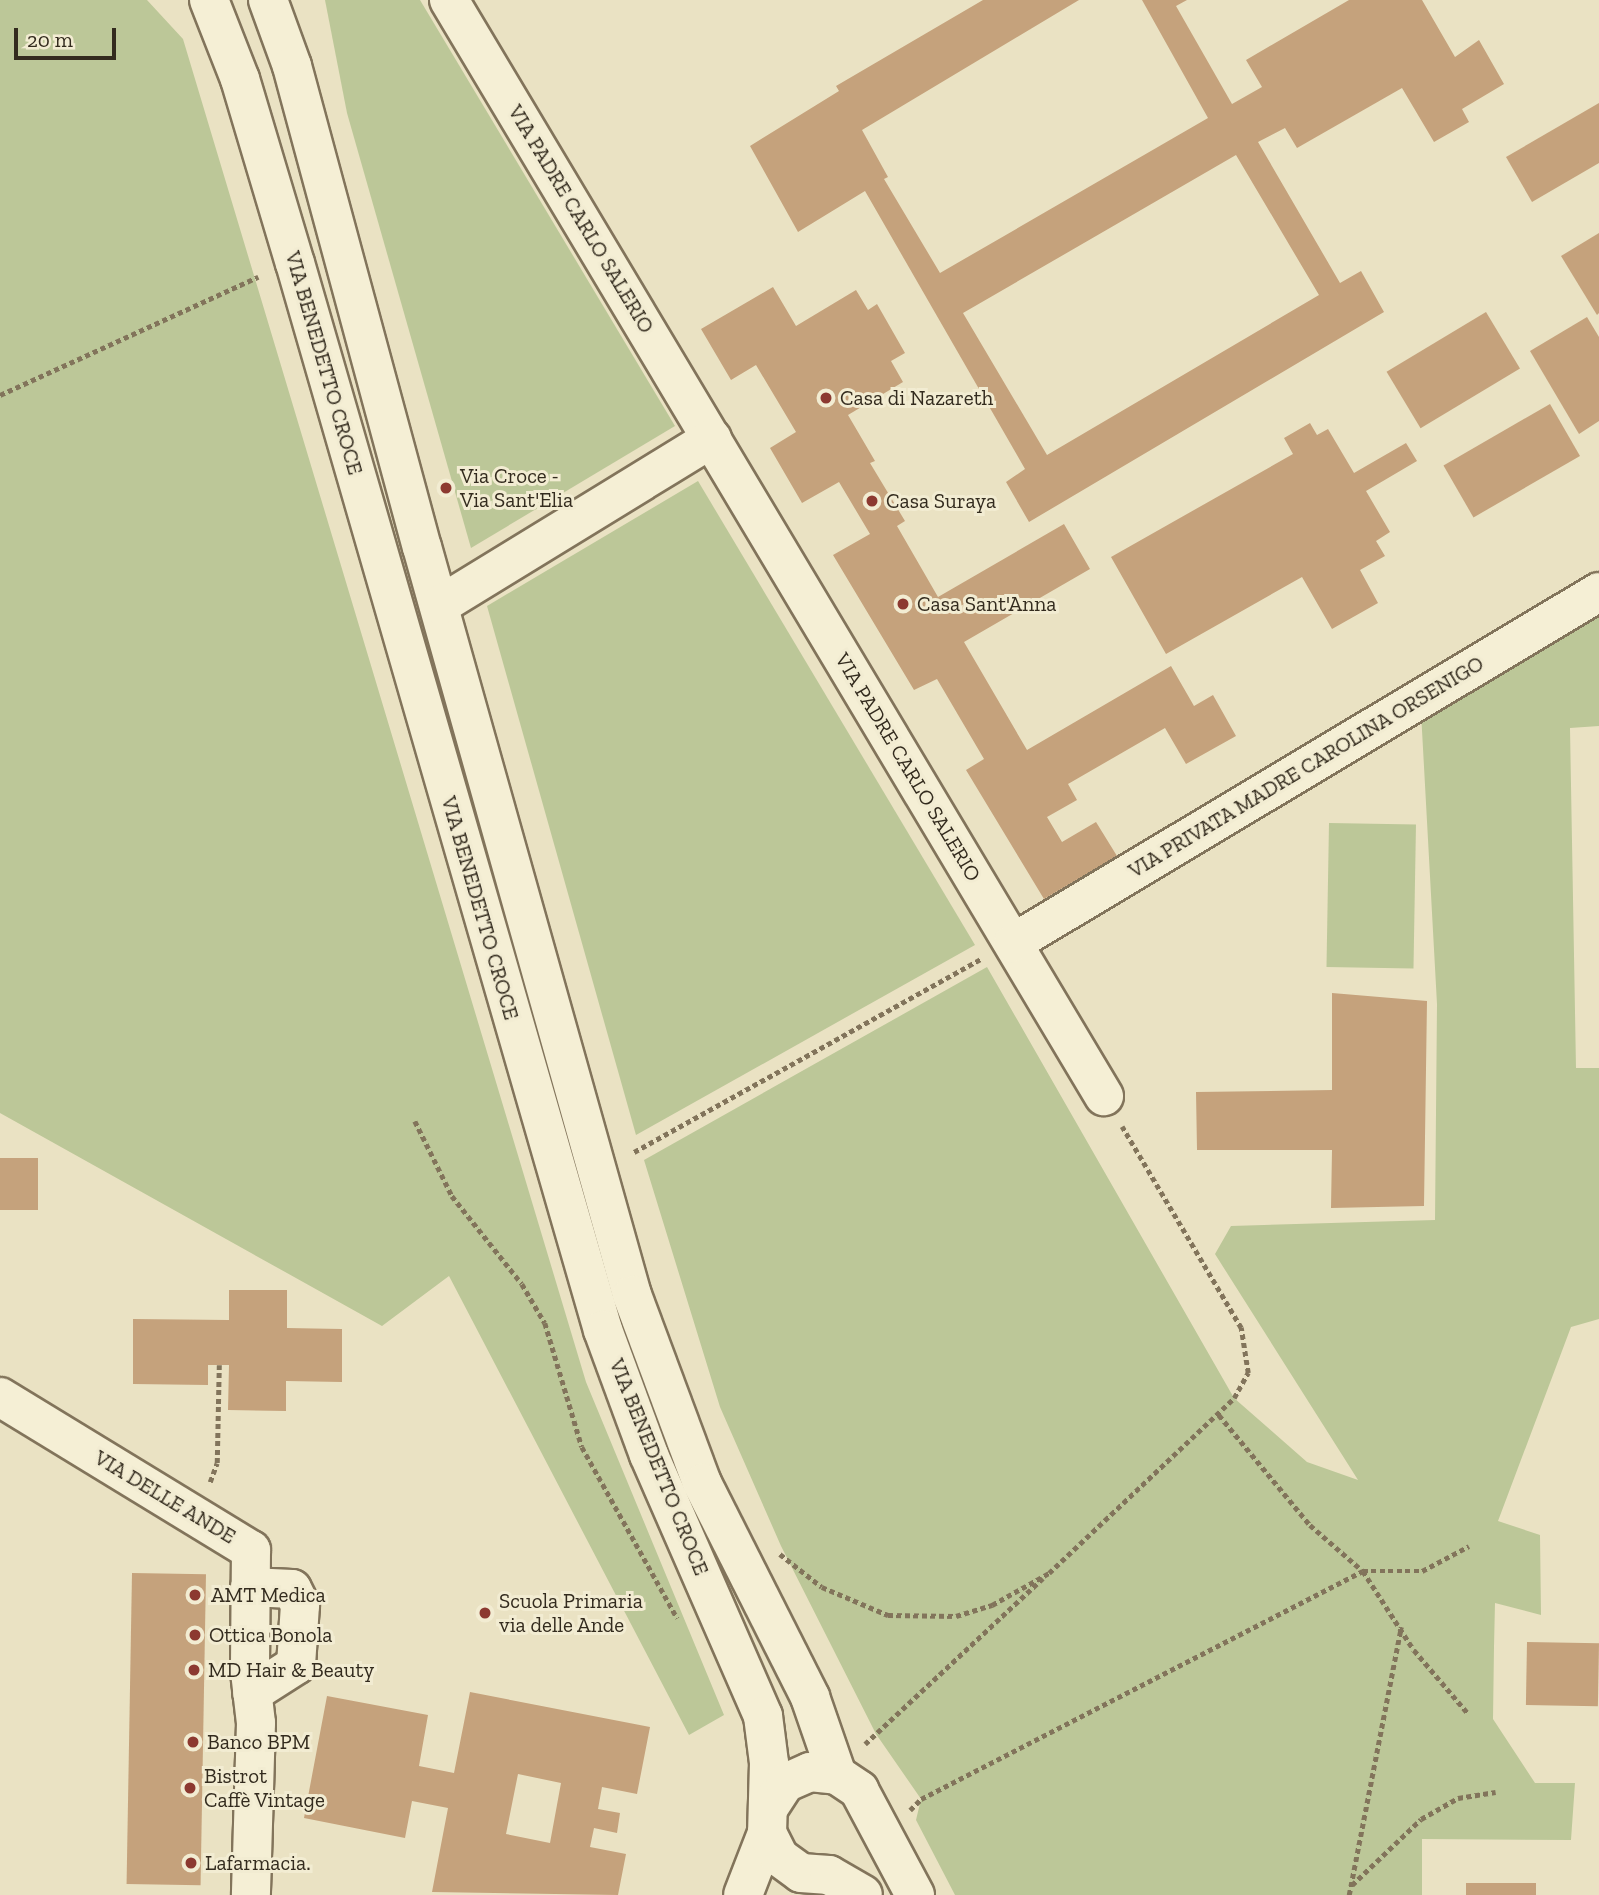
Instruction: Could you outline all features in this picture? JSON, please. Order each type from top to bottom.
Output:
[{"type":"street","name":"VIA BENEDETTO CROCE","points":[[268,0],[292,66],[632,1295],[702,1483],[810,1697],[837,1775]]},
{"type":"street","points":[[287,0],[292,66]]},
{"type":"street","name":"VIA PADRE CARLO SALERIO","points":[[449,0],[712,438],[998,950],[1104,1096]]},
{"type":"street","name":"VIA BENEDETTO CROCE","points":[[209,5],[244,92],[385,569],[603,1330],[649,1455],[763,1716],[769,1819]]},
{"type":"street","points":[[440,605],[712,438]]},
{"type":"street","name":"VIA PRIVATA MADRE CAROLINA ORSENIGO","points":[[998,950],[1599,592]]},
{"type":"street","name":"VIA DELLE ANDE","points":[[0,1396],[251,1549],[252,1693],[256,1723],[251,1895]]},
{"type":"street","points":[[743,1895],[769,1819],[785,1783],[810,1772],[837,1775],[859,1790],[886,1816],[915,1895]]},
{"type":"street","points":[[796,1895],[853,1864],[886,1816]]},
{"type":"street","points":[[769,1819],[779,1857],[801,1873],[829,1875],[863,1895]]},
{"type":"path","points":[[0,395],[258,276]]},
{"type":"path","points":[[634,1152],[998,950]]},
{"type":"path","points":[[863,1746],[1219,1415],[1248,1373],[1241,1328],[1104,1096]]},
{"type":"path","points":[[415,1121],[453,1196],[522,1284],[545,1323],[582,1447],[681,1626]]},
{"type":"path","points":[[205,1489],[217,1462],[219,1365]]},
{"type":"path","points":[[1219,1415],[1310,1525],[1363,1571],[1402,1627],[1414,1650],[1467,1712]]},
{"type":"path","points":[[886,1816],[1363,1571],[1422,1571],[1469,1546]]},
{"type":"path","points":[[779,1554],[822,1587],[861,1607],[923,1619],[956,1616],[992,1605],[1049,1573]]},
{"type":"path","points":[[1349,1895],[1402,1627]]},
{"type":"path","points":[[1350,1886],[1421,1819],[1458,1798],[1496,1792]]},
{"type":"green space","points":[[0,0],[147,0],[183,39],[586,1382],[724,1715],[689,1735],[449,1276],[382,1326],[0,1113]]},
{"type":"green space","points":[[325,0],[420,0],[675,426],[471,548],[347,113]]},
{"type":"green space","points":[[698,481],[975,945],[636,1135],[487,606]]},
{"type":"green space","points":[[1599,606],[1599,726],[1570,728],[1576,1068],[1599,1068],[1599,1319],[1571,1327],[1498,1521],[1540,1535],[1541,1615],[1495,1603],[1494,1647],[1493,1719],[1535,1783],[1575,1783],[1571,1840],[1422,1839],[1422,1895],[955,1895],[916,1820],[921,1799],[876,1734],[781,1546],[720,1407],[644,1160],[987,967],[1234,1398],[1307,1462],[1358,1480],[1215,1254],[1231,1226],[1435,1220],[1437,1004],[1421,712]]},
{"type":"green space","points":[[1329,823],[1416,825],[1413,968],[1326,967]]},
{"type":"building","points":[[983,0],[1079,0],[862,130],[888,177],[884,179],[940,273],[1208,118],[1142,0],[1187,0],[1176,6],[1232,104],[1262,87],[1246,60],[1349,0],[1422,0],[1455,57],[1479,40],[1504,84],[1462,109],[1469,122],[1434,142],[1402,88],[1297,148],[1285,128],[1258,142],[1340,283],[1361,271],[1384,312],[1029,522],[1006,482],[1025,469],[865,191],[798,232],[750,146],[839,91],[836,86]],"holes":[[[1236,155],[1319,295],[1047,455],[963,313]]]},
{"type":"building","points":[[1599,103],[1599,163],[1532,202],[1506,157]]},
{"type":"building","points":[[1599,233],[1599,313],[1597,315],[1561,256]]},
{"type":"building","points":[[773,287],[796,326],[856,290],[868,310],[877,304],[905,353],[891,361],[903,382],[848,415],[875,461],[870,463],[905,521],[897,526],[938,597],[1064,524],[1090,569],[964,642],[1027,750],[1171,666],[1194,706],[1213,695],[1236,736],[1186,764],[1165,728],[1068,784],[1077,800],[1047,817],[1062,842],[1096,822],[1117,856],[1044,899],[966,770],[984,759],[937,679],[914,690],[833,555],[870,534],[839,482],[802,503],[770,448],[796,432],[756,365],[731,380],[701,329]]},
{"type":"building","points":[[1486,312],[1520,369],[1421,428],[1387,372]]},
{"type":"building","points":[[1587,317],[1599,337],[1599,421],[1579,434],[1530,351]]},
{"type":"building","points":[[1550,404],[1580,456],[1473,517],[1443,466]]},
{"type":"building","points":[[1310,423],[1317,435],[1328,429],[1354,473],[1406,443],[1417,461],[1366,491],[1390,532],[1376,541],[1385,556],[1360,570],[1378,603],[1332,629],[1302,577],[1166,654],[1111,557],[1293,454],[1284,438]]},
{"type":"building","points":[[1332,993],[1427,1001],[1424,1206],[1331,1208],[1332,1150],[1197,1150],[1196,1092],[1332,1090]]},
{"type":"building","points":[[0,1158],[38,1158],[38,1210],[0,1210]]},
{"type":"building","points":[[229,1290],[287,1290],[287,1328],[342,1329],[342,1382],[286,1381],[286,1411],[228,1410],[229,1365],[208,1365],[208,1385],[133,1384],[133,1319],[229,1320]]},
{"type":"building","points":[[132,1573],[206,1574],[201,1885],[127,1884]]},
{"type":"building","points":[[1527,1642],[1599,1643],[1598,1706],[1526,1705]]},
{"type":"building","points":[[470,1692],[650,1727],[637,1794],[602,1787],[598,1809],[620,1813],[617,1833],[594,1828],[590,1847],[626,1854],[618,1895],[432,1892],[448,1808],[412,1801],[405,1838],[304,1818],[327,1696],[428,1715],[419,1766],[454,1773]],"holes":[[[518,1774],[561,1783],[550,1843],[506,1834]]]},
{"type":"building","points":[[1466,1883],[1536,1883],[1536,1895],[1466,1895]]},
{"type":"place","name":"Casa di Nazareth","points":[[826,398]]},
{"type":"place","name":"Via Croce - Via Sant'Elia","points":[[446,488]]},
{"type":"place","name":"Casa Suraya","points":[[872,501]]},
{"type":"place","name":"Casa Sant'Anna","points":[[903,604]]},
{"type":"place","name":"AMT Medica","points":[[195,1595]]},
{"type":"place","name":"Scuola Primaria via delle Ande","points":[[485,1613]]},
{"type":"place","name":"Ottica Bonola","points":[[195,1635]]},
{"type":"place","name":"MD Hair & Beauty","points":[[194,1670]]},
{"type":"place","name":"Banco BPM","points":[[193,1742]]},
{"type":"place","name":"Bistrot Caffè Vintage","points":[[190,1788]]},
{"type":"place","name":"Lafarmacia.","points":[[191,1863]]}]
